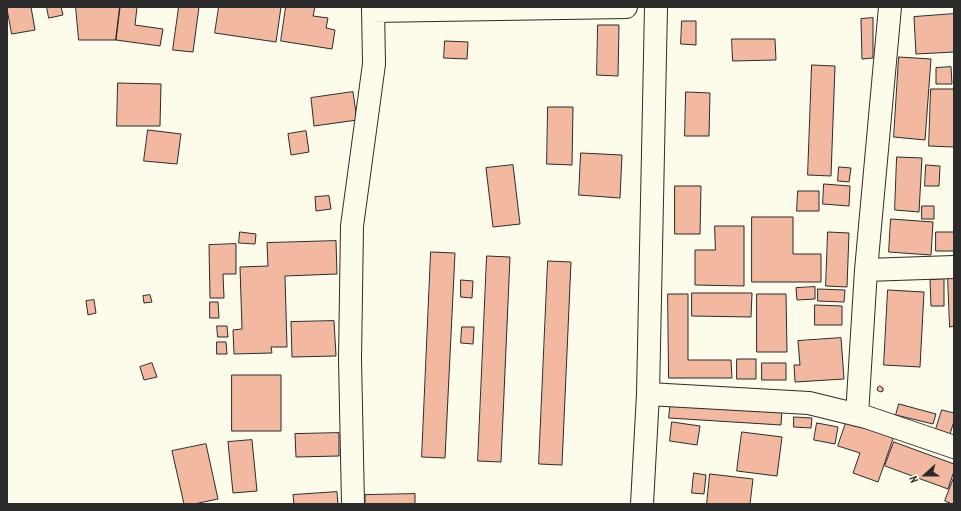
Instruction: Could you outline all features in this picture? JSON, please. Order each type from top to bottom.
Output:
[{"type":"street","points":[[353,504],[350,359],[352,226],[374,64],[373,9],[626,7]]},
{"type":"street","points":[[642,504],[648,394],[656,7]]},
{"type":"street","points":[[857,415],[866,270],[890,7]]},
{"type":"street","points":[[866,270],[954,267]]},
{"type":"street","points":[[648,394],[809,403],[857,415],[954,447]]},
{"type":"building","points":[[7,7],[31,7],[35,30],[12,34]]},
{"type":"building","points":[[47,7],[61,7],[63,15],[49,18]]},
{"type":"building","points":[[76,7],[120,7],[116,40],[79,40]]},
{"type":"building","points":[[120,7],[137,7],[135,25],[163,29],[160,46],[116,40]]},
{"type":"building","points":[[179,7],[199,7],[193,52],[173,50]]},
{"type":"building","points":[[219,7],[281,7],[276,42],[215,33]]},
{"type":"building","points":[[286,7],[315,7],[313,16],[328,18],[326,28],[335,30],[332,49],[281,41]]},
{"type":"building","points":[[954,14],[954,52],[916,54],[914,17]]},
{"type":"building","points":[[873,18],[873,58],[862,59],[861,19]]},
{"type":"building","points":[[682,21],[696,21],[696,45],[681,44]]},
{"type":"building","points":[[598,25],[619,25],[618,76],[597,75]]},
{"type":"building","points":[[732,39],[775,39],[776,60],[733,61]]},
{"type":"building","points":[[445,41],[468,42],[467,59],[444,58]]},
{"type":"building","points":[[899,57],[931,59],[925,140],[894,137]]},
{"type":"building","points":[[812,65],[835,66],[831,176],[808,175]]},
{"type":"building","points":[[951,67],[952,84],[936,84],[936,68]]},
{"type":"building","points":[[118,83],[161,84],[160,126],[117,126]]},
{"type":"building","points":[[931,89],[954,89],[954,147],[929,146]]},
{"type":"building","points":[[353,92],[357,120],[314,126],[311,98]]},
{"type":"building","points":[[686,92],[710,93],[709,136],[685,136]]},
{"type":"building","points":[[548,107],[573,107],[572,165],[547,164]]},
{"type":"building","points":[[148,130],[181,134],[177,164],[144,161]]},
{"type":"building","points":[[306,131],[309,152],[291,155],[288,134]]},
{"type":"building","points":[[581,153],[622,155],[620,198],[579,195]]},
{"type":"building","points":[[897,157],[922,158],[919,212],[895,210]]},
{"type":"building","points":[[513,165],[520,224],[493,227],[486,168]]},
{"type":"building","points":[[926,165],[940,166],[939,186],[925,186]]},
{"type":"building","points":[[839,167],[851,168],[849,182],[838,181]]},
{"type":"building","points":[[824,184],[850,186],[849,206],[823,204]]},
{"type":"building","points":[[675,186],[701,186],[700,234],[675,234]]},
{"type":"building","points":[[798,191],[819,191],[819,211],[797,211]]},
{"type":"building","points":[[329,196],[331,209],[316,211],[315,197]]},
{"type":"building","points":[[922,206],[934,206],[934,219],[922,219]]},
{"type":"building","points":[[752,217],[793,217],[793,254],[821,254],[821,282],[752,282]]},
{"type":"building","points":[[891,219],[933,222],[931,255],[889,252]]},
{"type":"building","points":[[715,226],[744,226],[744,286],[695,285],[695,250],[715,250]]},
{"type":"building","points":[[240,232],[256,234],[255,244],[239,243]]},
{"type":"building","points":[[828,232],[849,233],[847,287],[826,286]]},
{"type":"building","points":[[936,232],[954,232],[954,251],[936,251]]},
{"type":"building","points":[[336,241],[337,274],[285,276],[287,347],[271,347],[272,353],[234,354],[233,330],[242,329],[240,267],[268,266],[267,243]]},
{"type":"building","points":[[236,244],[236,274],[223,274],[224,298],[210,298],[209,245]]},
{"type":"building","points":[[431,252],[455,253],[445,458],[422,457]]},
{"type":"building","points":[[487,256],[510,257],[501,462],[478,461]]},
{"type":"building","points":[[548,261],[571,262],[562,465],[539,464]]},
{"type":"building","points":[[948,278],[954,278],[954,326],[950,327]]},
{"type":"building","points":[[944,279],[944,306],[931,306],[930,280]]},
{"type":"building","points":[[461,280],[473,281],[472,298],[461,297]]},
{"type":"building","points":[[815,287],[815,299],[797,300],[796,288]]},
{"type":"building","points":[[818,289],[845,290],[844,302],[818,301]]},
{"type":"building","points":[[888,290],[924,292],[920,367],[884,365]]},
{"type":"building","points":[[692,293],[752,293],[751,317],[692,316]]},
{"type":"building","points":[[668,294],[688,294],[688,360],[731,360],[732,378],[669,378]]},
{"type":"building","points":[[757,294],[786,294],[787,352],[757,352]]},
{"type":"building","points":[[150,295],[152,302],[144,303],[143,296]]},
{"type":"building","points":[[94,300],[96,313],[88,315],[86,301]]},
{"type":"building","points":[[210,302],[218,302],[219,318],[210,318]]},
{"type":"building","points":[[815,305],[842,306],[842,325],[815,325]]},
{"type":"building","points":[[334,321],[336,356],[292,357],[291,322]]},
{"type":"building","points":[[217,326],[227,326],[228,337],[218,337]]},
{"type":"building","points":[[462,327],[474,327],[473,344],[461,343]]},
{"type":"building","points":[[841,338],[844,379],[795,382],[794,365],[800,365],[798,341]]},
{"type":"building","points":[[217,342],[226,342],[227,354],[217,354]]},
{"type":"building","points":[[737,359],[756,359],[756,379],[737,379]]},
{"type":"building","points":[[152,363],[157,377],[144,380],[140,367]]},
{"type":"building","points":[[762,363],[786,363],[786,380],[762,380]]},
{"type":"building","points":[[232,375],[281,375],[281,431],[232,431]]},
{"type":"building","points":[[880,386],[883,388],[883,391],[880,392],[877,390]]},
{"type":"building","points":[[671,400],[782,408],[781,425],[669,418]]},
{"type":"building","points":[[899,404],[936,414],[933,424],[896,415]]},
{"type":"building","points":[[942,410],[954,413],[954,421],[950,434],[936,429]]},
{"type":"building","points":[[794,417],[812,418],[811,428],[794,427]]},
{"type":"building","points":[[847,420],[894,436],[878,482],[853,473],[860,453],[838,446]]},
{"type":"building","points":[[672,422],[700,426],[697,445],[670,441]]},
{"type":"building","points":[[817,423],[838,427],[835,444],[814,440]]},
{"type":"building","points":[[742,432],[782,437],[777,476],[737,471]]},
{"type":"building","points":[[339,433],[339,456],[296,457],[295,434]]},
{"type":"building","points":[[252,440],[257,491],[233,493],[228,442]]},
{"type":"building","points":[[894,442],[954,464],[954,471],[948,489],[885,466]]},
{"type":"building","points":[[206,444],[218,499],[194,504],[184,504],[172,451]]},
{"type":"building","points":[[694,473],[706,475],[704,494],[692,493]]},
{"type":"building","points":[[710,474],[753,479],[750,504],[707,504]]},
{"type":"building","points":[[954,477],[954,504],[952,504],[945,501]]},
{"type":"building","points":[[337,492],[338,504],[294,504],[293,495]]},
{"type":"building","points":[[415,494],[415,504],[365,504],[365,495]]}]
